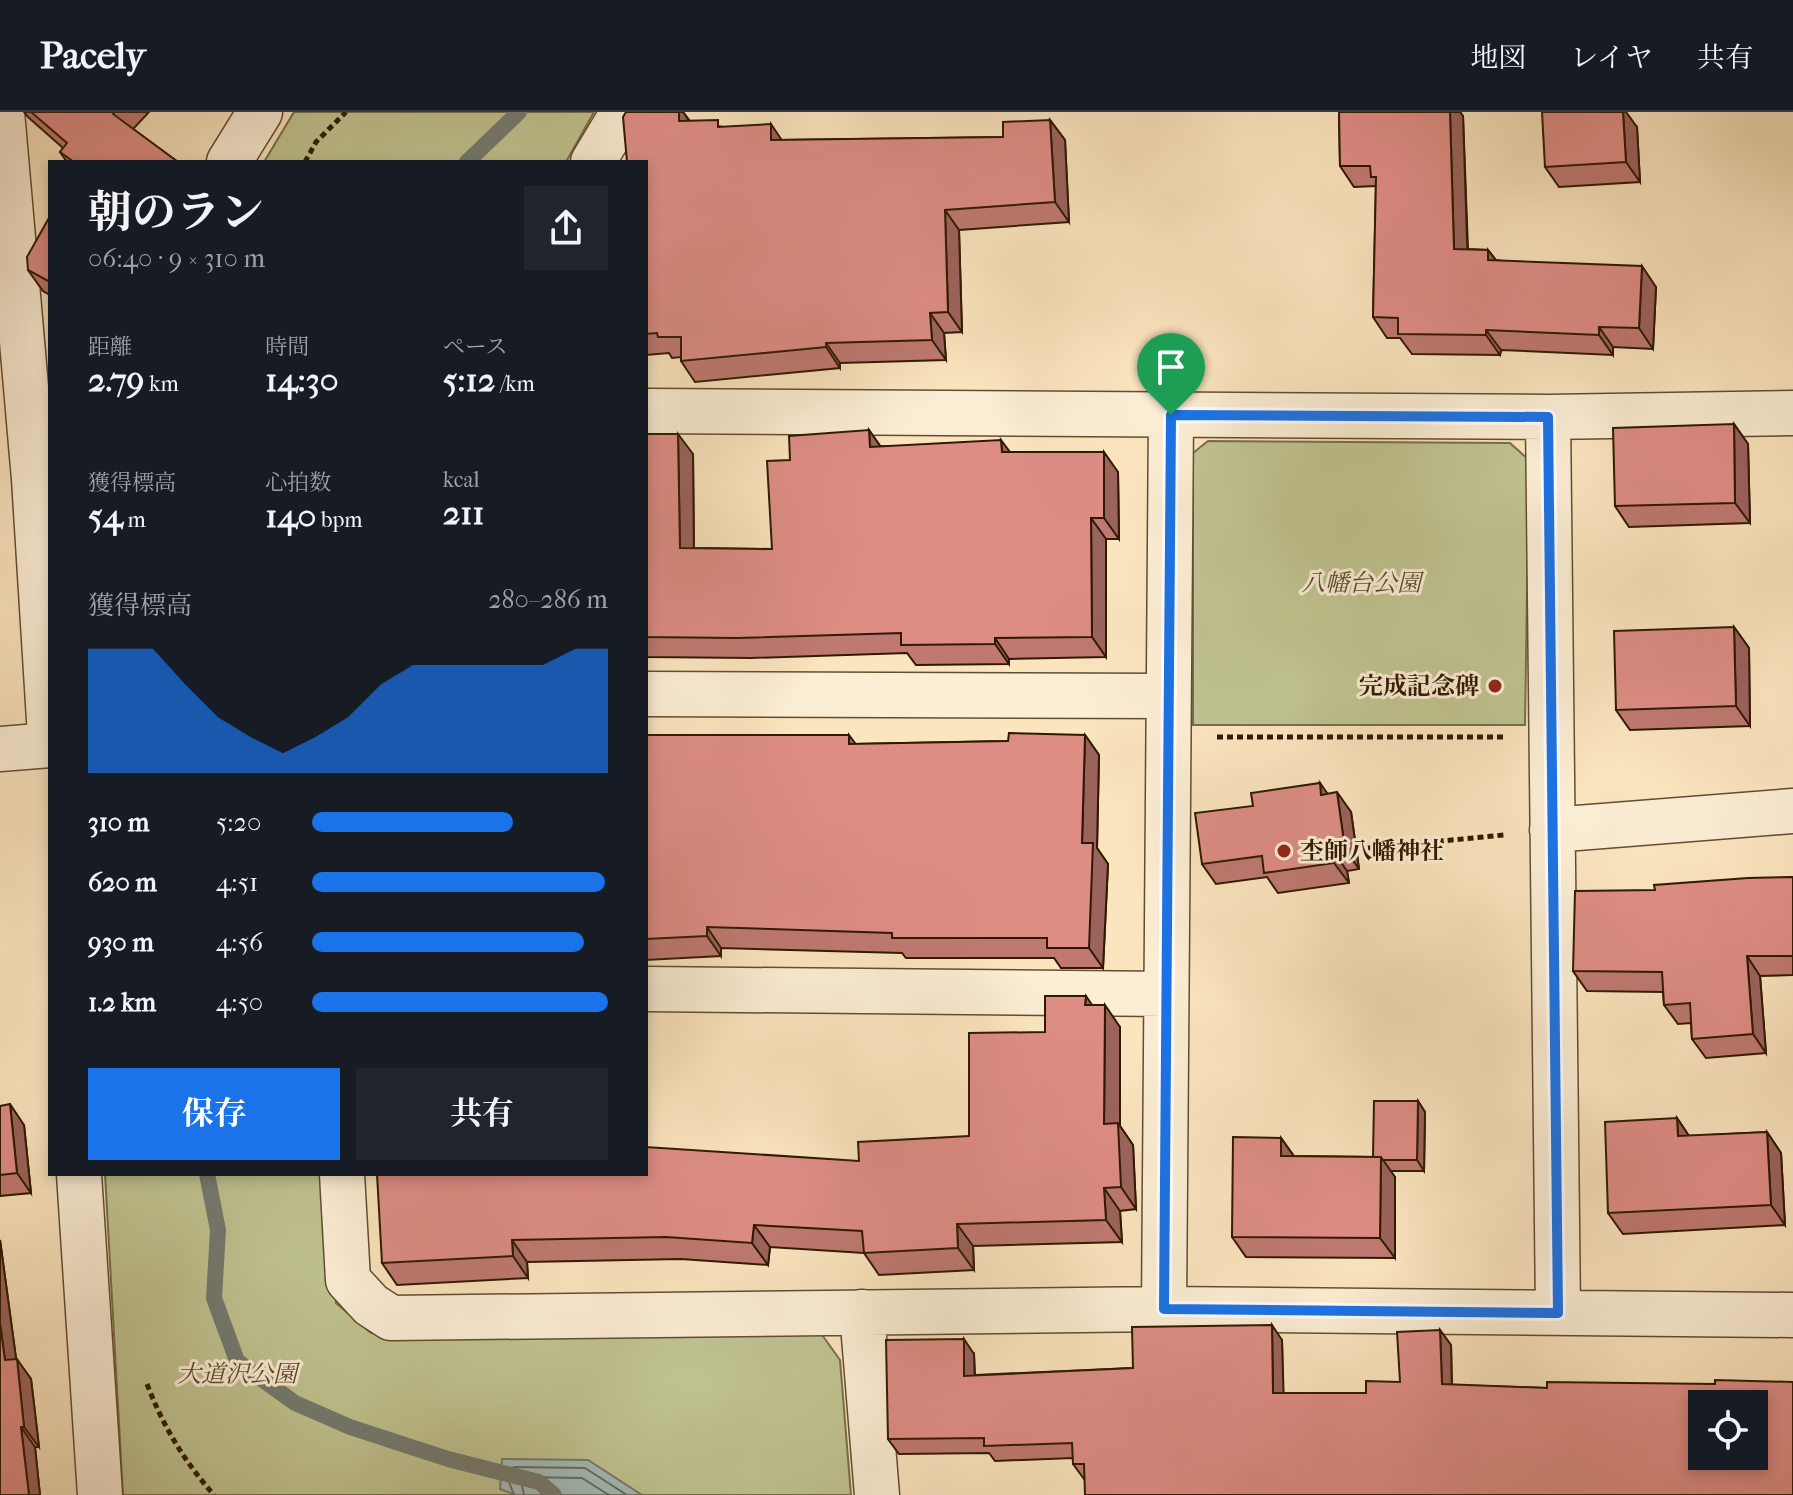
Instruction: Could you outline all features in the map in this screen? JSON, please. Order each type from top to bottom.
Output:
[{"type":"street","points":[[2,112],[42,466],[48,668]]},
{"type":"street","points":[[230,160],[260,112]]},
{"type":"street","points":[[594,160],[623,112]]},
{"type":"street","points":[[648,411],[1548,417],[1793,413]]},
{"type":"street","points":[[1164,1309],[1171,415]]},
{"type":"street","points":[[1548,417],[1558,1313]]},
{"type":"street","points":[[648,694],[1168,716]]},
{"type":"street","points":[[0,749],[48,745]]},
{"type":"street","points":[[1552,830],[1793,811]]},
{"type":"street","points":[[648,989],[1166,994]]},
{"type":"street","points":[[79,1176],[100,1495]]},
{"type":"street","points":[[342,1176],[348,1280],[371,1305],[391,1318],[1164,1309],[1793,1315]]},
{"type":"street","points":[[862,1312],[877,1495]]},
{"type":"path","points":[[306,160],[316,142],[346,112]]},
{"type":"path","points":[[1168,716],[1552,737]]},
{"type":"path","points":[[1368,848],[1509,834]]},
{"type":"path","points":[[142,1371],[160,1419],[193,1471],[214,1495]]},
{"type":"green space","points":[[294,112],[594,112],[567,160],[265,160]]},
{"type":"green space","name":"八幡台公園","points":[[1208,441],[1510,443],[1529,460],[1525,725],[1193,725],[1193,453]]},
{"type":"green space","name":"大道沢公園","points":[[105,1176],[329,1176],[336,1303],[371,1333],[820,1332],[840,1360],[851,1495],[123,1495]]},
{"type":"water","points":[[502,1459],[588,1460],[642,1495],[516,1495],[500,1489]]},
{"type":"building","points":[[31,112],[115,112],[113,114],[175,160],[71,160],[60,152],[67,143]]},
{"type":"building","points":[[626,112],[679,112],[679,121],[718,120],[718,127],[771,124],[771,140],[1003,137],[1003,122],[1050,120],[1055,202],[945,210],[948,312],[930,313],[932,340],[826,343],[826,347],[681,361],[681,337],[648,334],[648,160],[627,160],[623,117]]},
{"type":"building","points":[[1339,112],[1450,112],[1454,249],[1488,250],[1488,260],[1642,266],[1639,328],[1599,327],[1599,335],[1486,330],[1486,335],[1398,334],[1398,318],[1373,317],[1376,177],[1371,177],[1370,166],[1340,166]]},
{"type":"building","points":[[1542,112],[1623,112],[1626,162],[1545,167]]},
{"type":"building","points":[[48,220],[48,281],[28,270],[27,257]]},
{"type":"building","points":[[1734,424],[1735,503],[1615,506],[1613,428]]},
{"type":"building","points":[[869,430],[870,447],[1001,440],[1002,452],[1104,452],[1104,518],[1091,518],[1092,637],[995,638],[995,644],[901,645],[901,633],[648,637],[648,434],[678,434],[680,548],[772,549],[767,461],[790,460],[789,436]]},
{"type":"building","points":[[1734,627],[1736,706],[1616,710],[1614,631]]},
{"type":"building","points":[[1009,733],[1085,735],[1082,843],[1093,843],[1089,948],[1047,948],[1047,938],[892,938],[892,933],[707,927],[707,936],[648,939],[648,735],[849,735],[849,744],[1008,741]]},
{"type":"building","name":"杢師八幡神社","points":[[1320,783],[1321,795],[1337,792],[1345,849],[1333,851],[1334,863],[1264,873],[1262,856],[1202,864],[1195,813],[1253,806],[1251,793]]},
{"type":"building","points":[[1793,877],[1793,956],[1747,956],[1753,1034],[1692,1039],[1690,1003],[1664,1005],[1662,972],[1573,971],[1575,891],[1655,890],[1654,885]]},
{"type":"building","points":[[1045,996],[1086,996],[1085,1005],[1105,1005],[1104,1124],[1118,1123],[1121,1187],[1104,1188],[1106,1220],[957,1224],[958,1248],[864,1253],[862,1231],[754,1225],[752,1243],[666,1237],[512,1240],[513,1256],[382,1263],[377,1176],[648,1176],[648,1147],[859,1161],[858,1142],[969,1136],[969,1033],[1045,1032]]},
{"type":"building","points":[[1374,1101],[1418,1101],[1417,1160],[1373,1157]]},
{"type":"building","points":[[10,1104],[17,1173],[0,1175],[0,1106]]},
{"type":"building","points":[[1677,1118],[1678,1136],[1767,1132],[1771,1205],[1608,1213],[1605,1122]]},
{"type":"building","points":[[1233,1137],[1281,1138],[1281,1156],[1381,1157],[1380,1238],[1232,1237]]},
{"type":"building","points":[[0,1324],[5,1360],[17,1359],[29,1495],[0,1495]]},
{"type":"building","points":[[1272,1325],[1273,1393],[1366,1393],[1366,1381],[1400,1382],[1397,1332],[1440,1330],[1442,1384],[1547,1388],[1547,1382],[1793,1382],[1793,1495],[1085,1495],[1084,1464],[1073,1464],[1072,1443],[984,1446],[984,1438],[888,1439],[886,1340],[964,1339],[964,1376],[1133,1368],[1132,1327]]},
{"type":"waterway","points":[[469,160],[519,112]]},
{"type":"waterway","points":[[207,1176],[218,1230],[214,1298],[237,1361],[295,1403],[350,1427],[448,1459],[539,1482],[554,1495]]},
{"type":"place","name":"完成記念碑","points":[[1495,686]]},
{"type":"place","name":"杢師八幡神社","points":[[1284,851]]},
{"type":"route","points":[[1171,415],[1548,417],[1558,1313],[1164,1309],[1171,415]]}]
